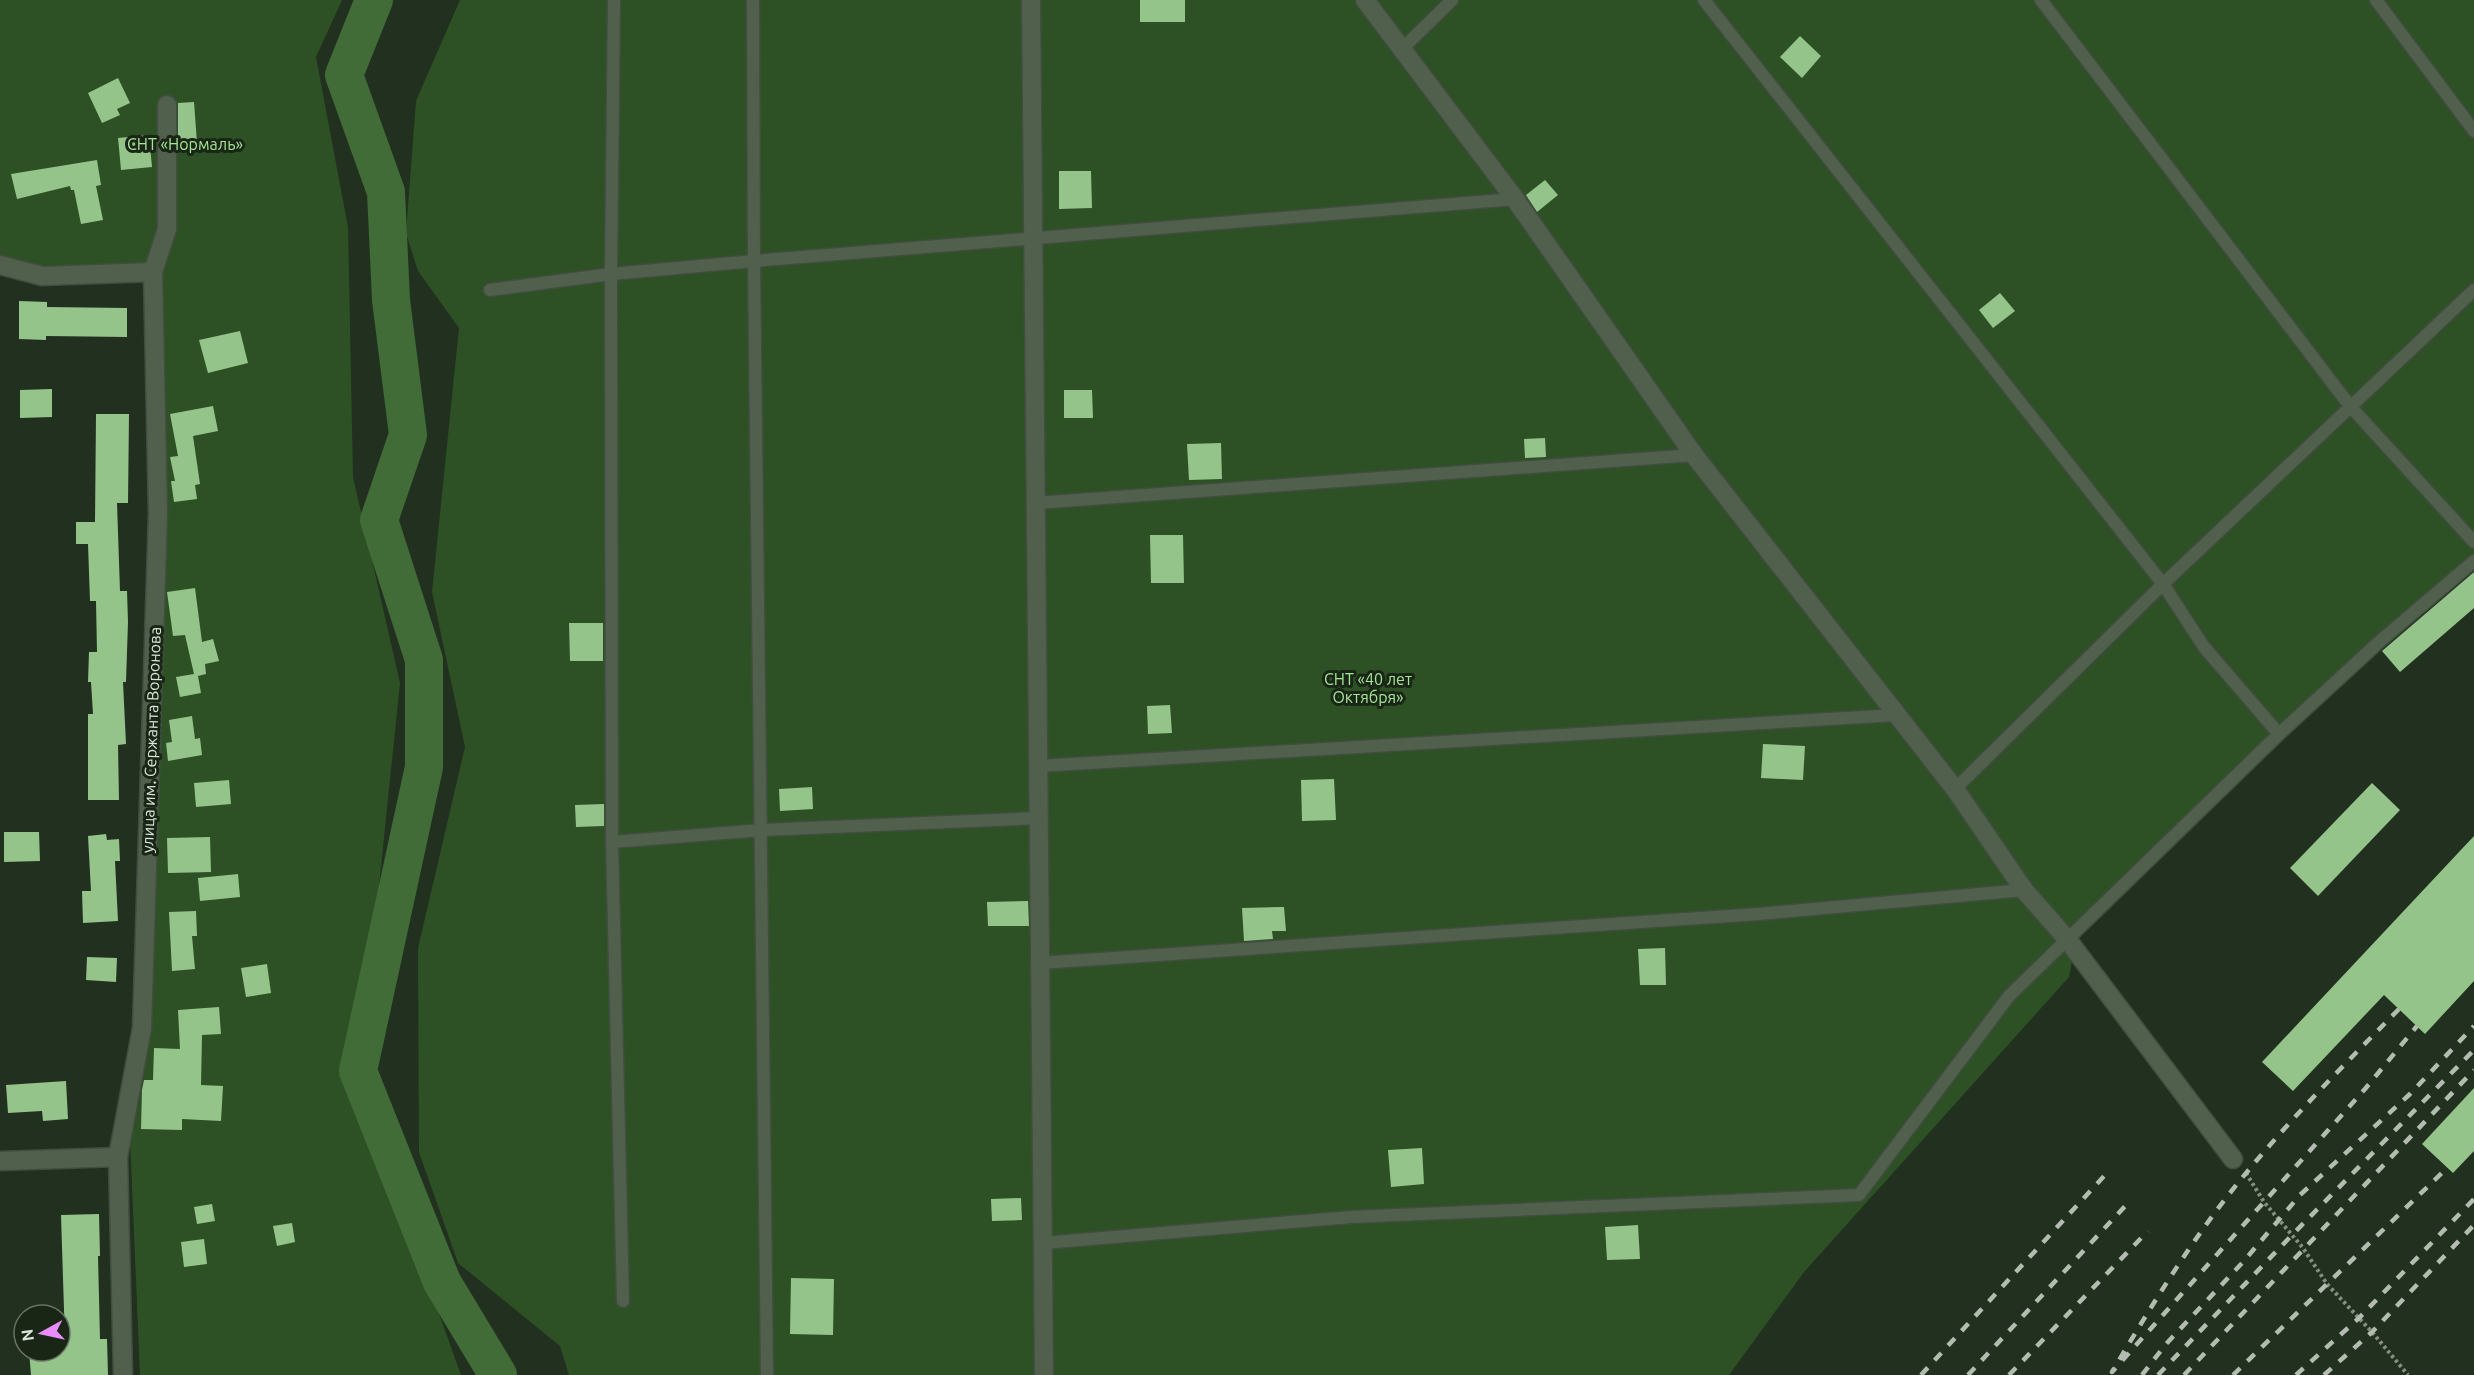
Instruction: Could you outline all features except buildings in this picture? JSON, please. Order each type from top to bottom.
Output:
[{"type":"street","points":[[1031,0],[1044,1375]]},
{"type":"street","points":[[1365,0],[1515,199],[1694,454],[1955,789],[2024,890],[2067,939],[2233,1159]]},
{"type":"street","name":"улица им. Сержанта Воронова","points":[[123,1375],[118,1157],[142,1028],[158,513],[153,272],[167,229],[167,105]]},
{"type":"street","points":[[0,265],[42,276],[153,272]]},
{"type":"street","points":[[0,1161],[118,1157]]},
{"type":"lane","points":[[614,0],[611,274],[612,842],[623,1301]]},
{"type":"lane","points":[[753,0],[767,1375]]},
{"type":"lane","points":[[1402,49],[1452,0]]},
{"type":"lane","points":[[1704,0],[2163,584],[2204,647],[2279,734]]},
{"type":"lane","points":[[2041,0],[2350,406],[2474,542]]},
{"type":"lane","points":[[2376,0],[2474,131]]},
{"type":"lane","points":[[490,290],[611,274],[754,261],[1515,199]]},
{"type":"lane","points":[[1955,789],[2163,584],[2474,290]]},
{"type":"lane","points":[[1036,503],[1694,454]]},
{"type":"lane","points":[[1043,1243],[1351,1217],[1859,1195],[2009,996],[2279,734],[2379,642],[2474,561]]},
{"type":"lane","points":[[1038,766],[1897,715]]},
{"type":"lane","points":[[612,842],[762,830],[1039,818]]},
{"type":"lane","points":[[1040,963],[1759,914],[2024,890]]},
{"type":"path","points":[[2233,1159],[2246,1173],[2264,1202],[2303,1248],[2327,1284],[2408,1375]]},
{"type":"green space","name":"СНТ «Нормаль»","points":[[0,0],[342,0],[316,57],[348,227],[353,477],[400,683],[358,1088],[461,1375],[140,1375],[130,1138],[159,286],[0,260]]},
{"type":"green space","name":"СНТ «40 лет Октября»","points":[[460,0],[2474,0],[2474,567],[2314,704],[2076,939],[2069,977],[1804,1272],[1729,1375],[569,1375],[560,1346],[458,1263],[419,1152],[418,948],[465,747],[432,592],[459,328],[418,271],[406,233],[416,101]]},
{"type":"waterway","points":[[374,0],[344,75],[386,192],[391,300],[408,435],[379,520],[424,660],[424,767],[358,1071],[442,1282],[498,1375]]},
{"type":"railway","points":[[2399,1009],[2302,1109],[2228,1196],[2175,1269],[2112,1372],[2365,1089],[2417,1026]]},
{"type":"railway","points":[[2142,1375],[2166,1344],[2243,1262],[2300,1195],[2410,1094],[2474,1026]]},
{"type":"railway","points":[[2158,1375],[2474,1050]]},
{"type":"railway","points":[[2184,1375],[2474,1070]]},
{"type":"railway","points":[[2233,1375],[2447,1168]]},
{"type":"railway","points":[[1921,1375],[2106,1174]]},
{"type":"railway","points":[[2296,1375],[2359,1318],[2474,1199]]},
{"type":"railway","points":[[1968,1375],[2128,1203]]},
{"type":"railway","points":[[2324,1375],[2372,1332],[2474,1225]]},
{"type":"railway","points":[[2009,1375],[2148,1231]]}]
